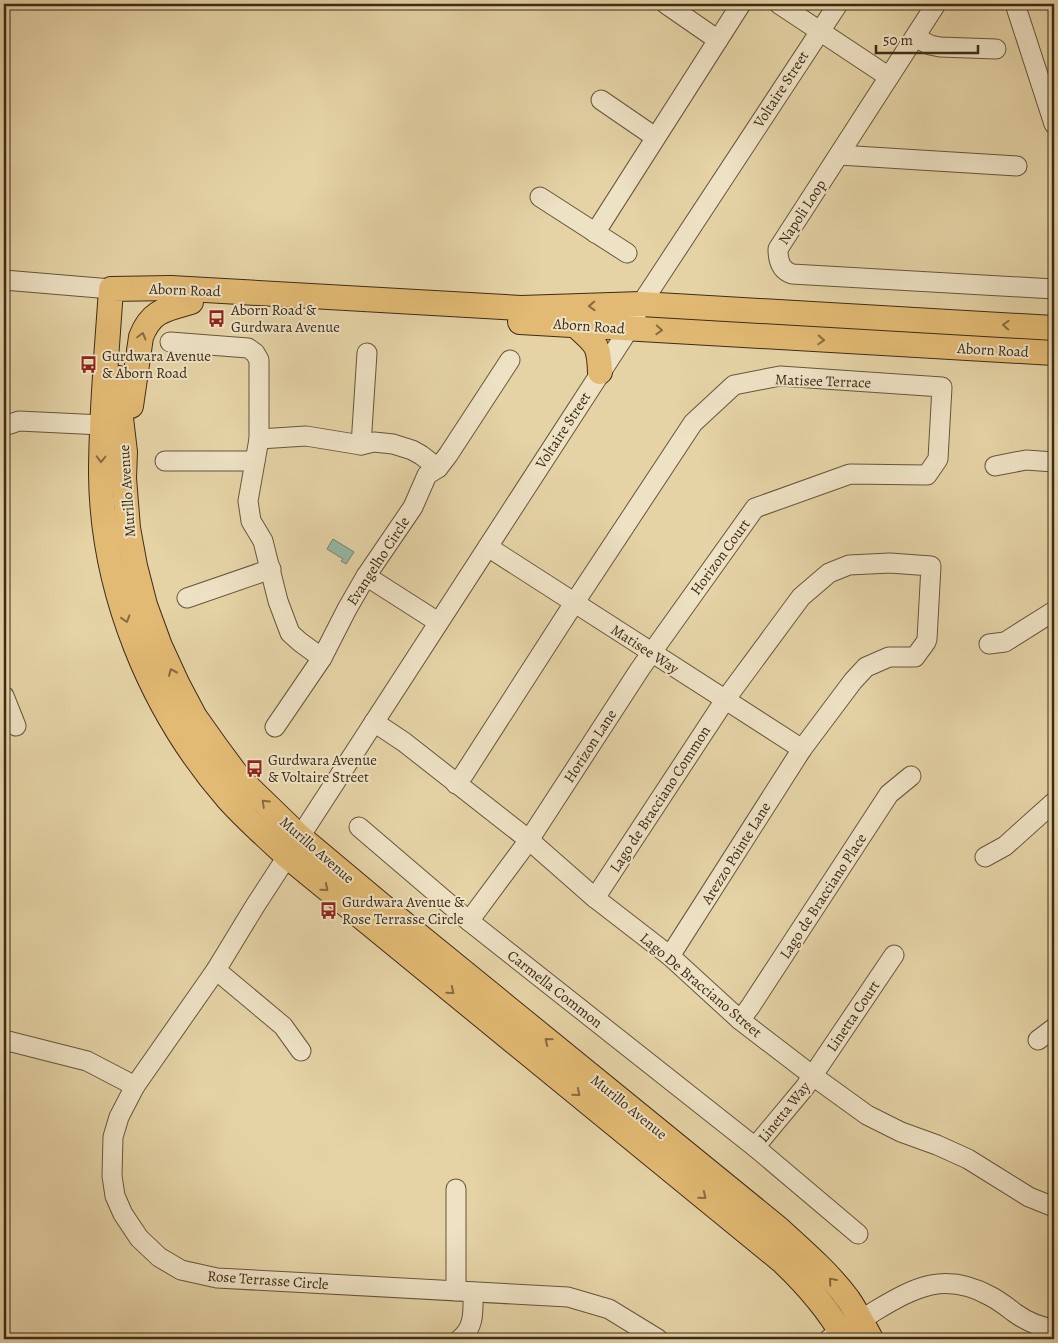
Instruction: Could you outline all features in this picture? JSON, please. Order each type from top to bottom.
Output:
[{"type":"main road","name":"Aborn Road","points":[[118,289],[171,288],[520,308],[640,304],[1054,328]]},
{"type":"main road","name":"Aborn Road","points":[[118,289],[191,302],[1054,353]]},
{"type":"main road","name":"Murillo Avenue","points":[[118,289],[102,425],[101,475],[105,526],[113,572],[127,623],[144,666],[164,708],[196,757],[228,798],[260,832],[294,847],[395,916],[778,1228],[815,1262],[847,1299],[850,1334]]},
{"type":"main road","name":"Murillo Avenue","points":[[118,289],[118,393],[124,452],[128,528],[145,605],[160,646],[177,683],[201,724],[240,779],[294,847]]},
{"type":"main road","points":[[124,452],[141,337],[144,328],[150,319],[166,308],[191,302]]},
{"type":"main road","points":[[575,325],[598,349],[600,372]]},
{"type":"street","points":[[666,4],[718,40]]},
{"type":"street","points":[[595,233],[741,4]]},
{"type":"street","points":[[779,4],[889,77]]},
{"type":"street","name":"Voltaire Street","points":[[294,847],[629,329],[640,304],[838,4]]},
{"type":"street","name":"Napoli Loop","points":[[936,4],[778,249],[778,258],[781,266],[792,274],[1054,289]]},
{"type":"street","points":[[1015,4],[1054,124]]},
{"type":"street","points":[[915,36],[930,45],[940,47],[996,50]]},
{"type":"street","points":[[601,100],[656,137]]},
{"type":"street","points":[[838,155],[1017,166]]},
{"type":"street","points":[[540,196],[626,253]]},
{"type":"street","name":"Aborn Road","points":[[4,280],[118,289]]},
{"type":"street","points":[[170,342],[239,346],[248,348],[255,353],[259,360],[259,439],[248,501],[251,521],[263,541],[278,601],[290,632],[322,658]]},
{"type":"street","points":[[361,444],[367,353]]},
{"type":"street","name":"Evangelho Circle","points":[[275,728],[322,658],[366,576],[413,507],[427,475],[438,468],[510,360]]},
{"type":"street","name":"Matisee Terrace","points":[[574,603],[693,423],[734,385],[780,376],[942,387],[938,459],[927,475]]},
{"type":"street","points":[[4,426],[20,421],[102,425]]},
{"type":"street","points":[[259,439],[306,436],[361,444],[374,442],[393,444],[420,454],[438,468]]},
{"type":"street","points":[[995,466],[1026,460],[1054,462]]},
{"type":"street","points":[[165,461],[255,461]]},
{"type":"street","name":"Horizon Court","points":[[652,653],[755,508],[850,474],[927,475]]},
{"type":"street","name":"Matisee Way","points":[[488,547],[802,749]]},
{"type":"street","name":"Lago de Bracciano Common","points":[[595,898],[725,700],[801,597],[829,573],[849,565],[890,563],[931,566],[927,638],[915,657]]},
{"type":"street","points":[[187,598],[271,569]]},
{"type":"street","points":[[366,576],[438,622]]},
{"type":"street","points":[[456,784],[574,603]]},
{"type":"street","points":[[989,644],[1005,642],[1054,611]]},
{"type":"street","name":"Horizon Lane","points":[[469,921],[529,840],[652,653]]},
{"type":"street","name":"Arezzo Pointe Lane","points":[[670,956],[802,749],[853,681],[866,668],[890,656],[915,657]]},
{"type":"street","points":[[4,696],[16,726]]},
{"type":"street","name":"Lago De Bracciano Street","points":[[374,722],[404,742],[529,840],[595,898],[670,956],[740,1020],[867,1116],[968,1159],[1029,1197],[1054,1208]]},
{"type":"street","name":"Lago de Bracciano Place","points":[[740,1020],[750,1008],[889,794],[911,776]]},
{"type":"street","points":[[985,857],[1005,846],[1054,802]]},
{"type":"street","name":"Carmella Common","points":[[359,826],[469,921],[755,1147],[858,1234]]},
{"type":"street","name":"Rose Terrasse Circle","points":[[294,847],[216,970],[135,1086],[119,1117],[113,1137],[112,1176],[115,1196],[123,1214],[139,1238],[159,1257],[181,1270],[217,1278],[568,1297],[609,1309],[658,1339]]},
{"type":"street","name":"Linetta Court","points":[[813,1076],[894,955]]},
{"type":"street","points":[[216,970],[283,1026],[301,1050]]},
{"type":"street","points":[[1038,1040],[1054,1028]]},
{"type":"street","points":[[4,1040],[87,1061],[135,1086]]},
{"type":"street","name":"Linetta Way","points":[[755,1147],[813,1076]]},
{"type":"street","points":[[456,1189],[465,1292],[472,1322],[467,1333],[460,1339]]},
{"type":"street","points":[[850,1334],[889,1303],[916,1289],[941,1284],[960,1285],[978,1289],[1000,1301],[1016,1314],[1047,1328],[1054,1329]]},
{"type":"shaded area","points":[[333,539],[354,552],[346,564],[341,561],[343,559],[327,549]]},
{"type":"place","name":"Aborn Road & Gurdwara Avenue","points":[[217,319]]},
{"type":"place","name":"Gurdwara Avenue & Aborn Road","points":[[88,365]]},
{"type":"place","name":"Gurdwara Avenue & Voltaire Street","points":[[254,769]]},
{"type":"place","name":"Gurdwara Avenue & Rose Terrasse Circle","points":[[328,911]]}]
